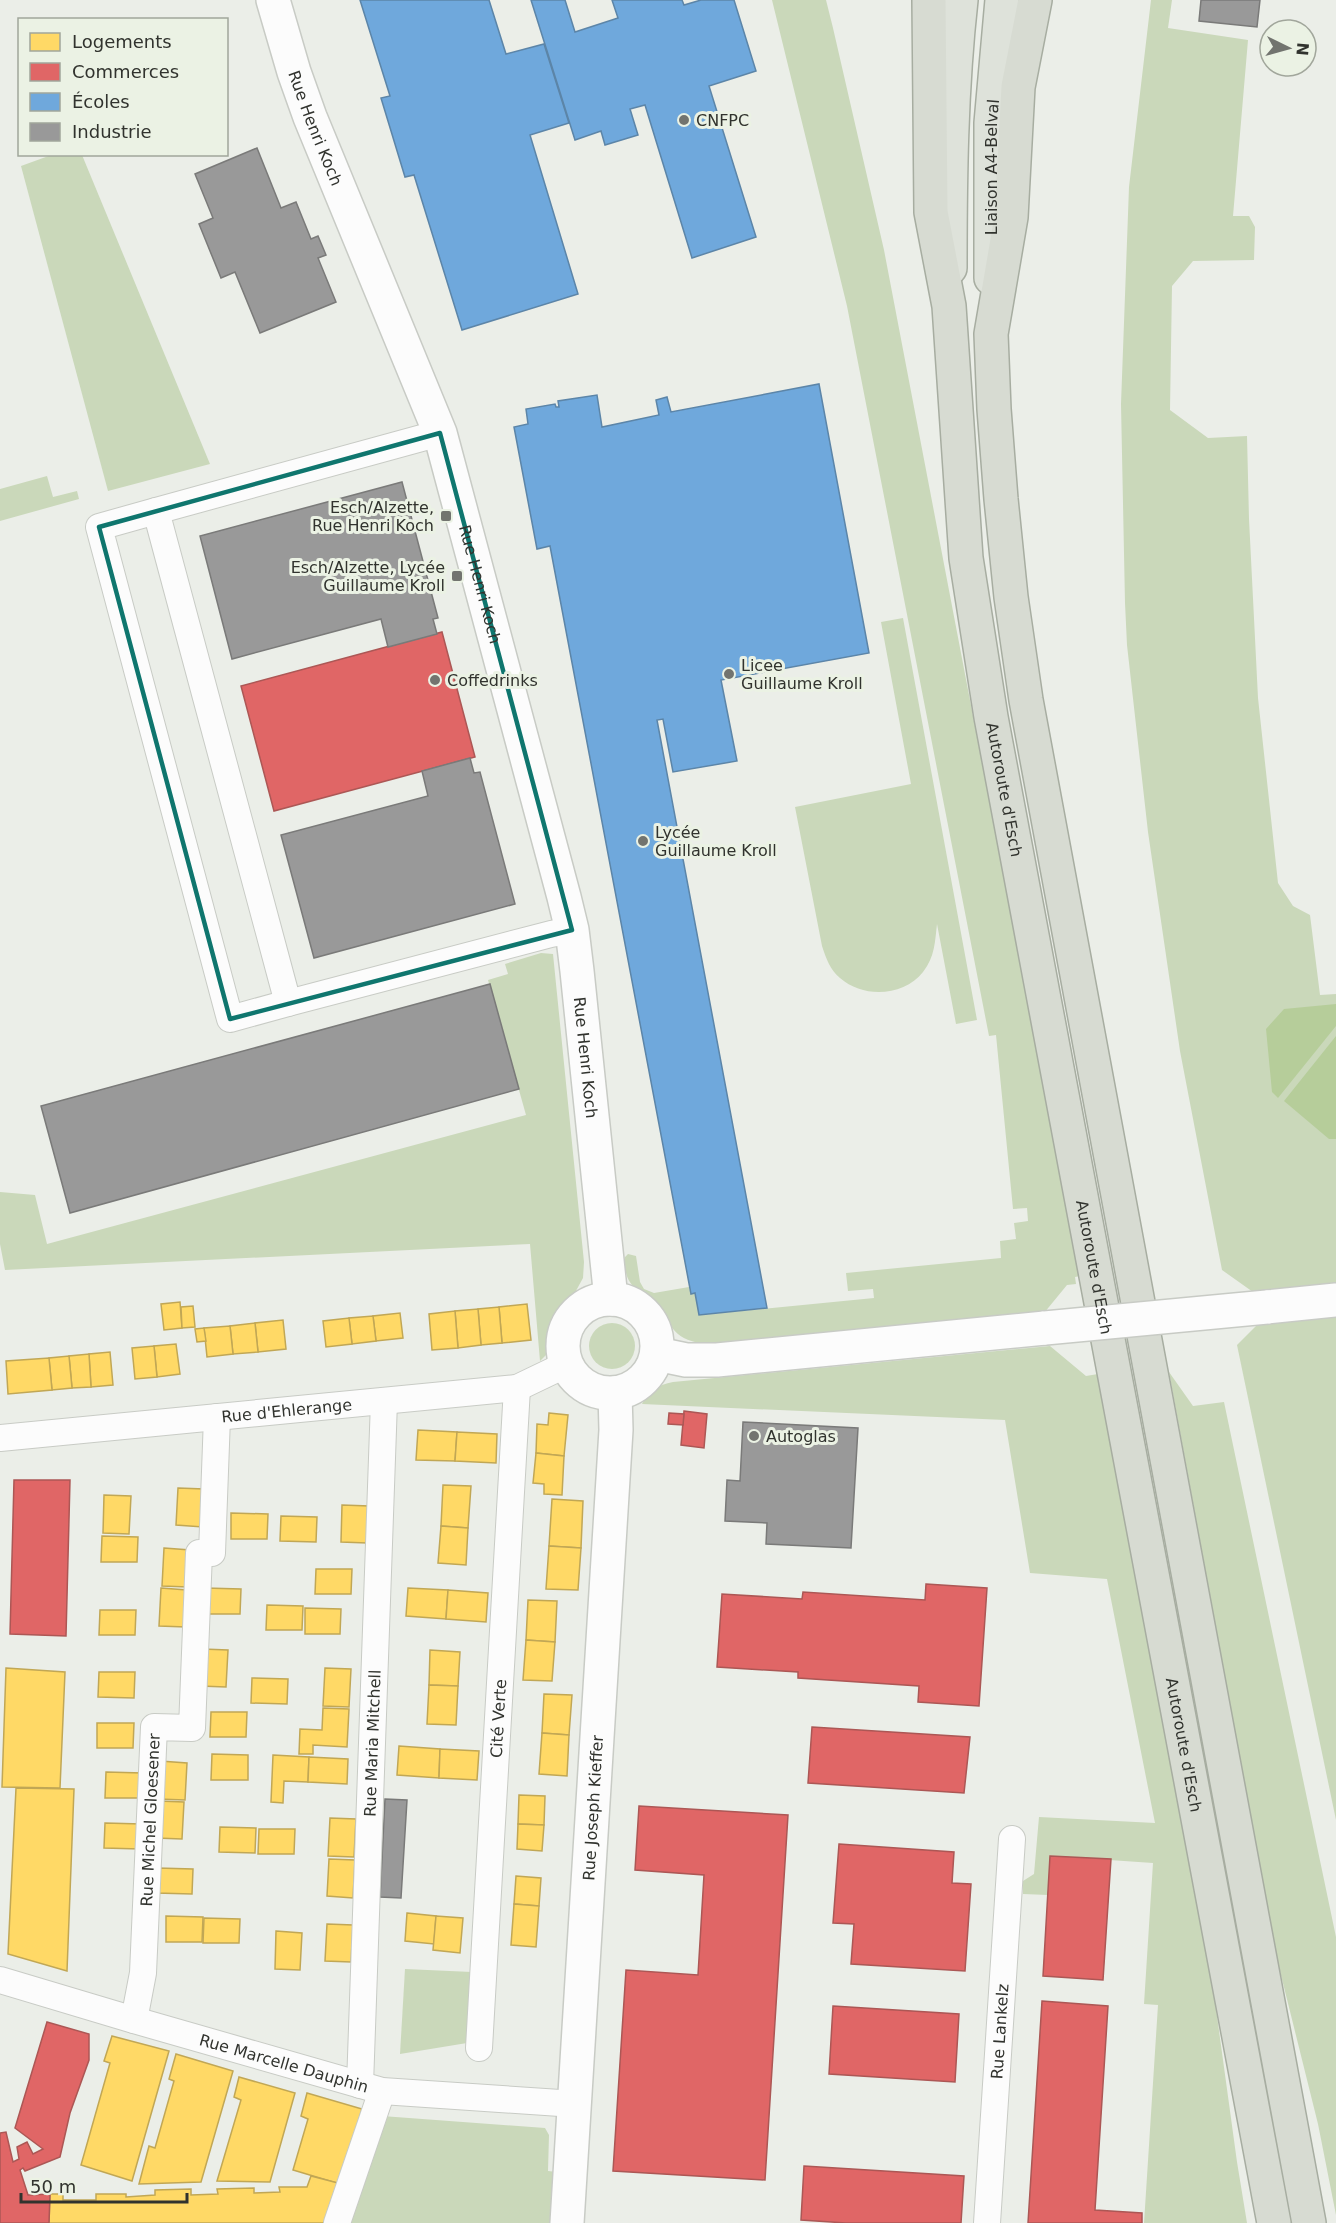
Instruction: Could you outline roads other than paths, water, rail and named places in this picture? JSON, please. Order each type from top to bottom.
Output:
[{"type":"highway","name":"Autoroute d'Esch","points":[[929,0],[931,212],[949,306],[966,558],[991,717],[1274,2223]]},
{"type":"highway","points":[[949,306],[951,159],[961,0]]},
{"type":"highway","name":"Liaison A4-Belval","points":[[991,334],[992,123],[1002,0]]},
{"type":"highway","name":"Autoroute d'Esch","points":[[1035,0],[1018,87],[1011,217],[991,334],[993,409],[1011,597],[1026,700],[1309,2223]]},
{"type":"main road","name":"Rue Henri Koch","points":[[273,0],[310,117],[440,433],[572,930],[611,1299]]},
{"type":"main road","points":[[611,1299],[627,1302],[641,1311],[651,1323],[657,1338],[657,1354],[652,1369],[642,1381],[630,1389],[615,1393],[600,1393],[586,1387],[575,1377],[567,1364],[563,1349],[565,1334],[571,1320],[589,1305],[611,1299]]},
{"type":"main road","points":[[657,1354],[686,1360],[717,1360],[1336,1300]]},
{"type":"main road","name":"Rue Joseph Kieffer","points":[[567,2223],[616,1430],[615,1393]]},
{"type":"street","points":[[440,433],[99,527],[230,1019],[572,930]]},
{"type":"street","points":[[156,511],[288,1003]]},
{"type":"street","name":"Rue d'Ehlerange","points":[[0,1438],[517,1388],[567,1364]]},
{"type":"street","name":"Cité Verte","points":[[479,2048],[517,1388]]},
{"type":"street","name":"Rue Maria Mitchell","points":[[337,2223],[371,2088],[384,1401]]},
{"type":"street","name":"Rue Michel Gloesener","points":[[134,2020],[143,1974],[154,1727],[192,1728],[199,1553],[212,1553],[218,1418]]},
{"type":"street","name":"Rue Lankelz","points":[[987,2223],[1012,1839]]},
{"type":"street","name":"Rue Marcelle Dauphin","points":[[0,1980],[371,2088],[575,2104]]},
{"type":"place","name":"CNFPC","points":[[684,120]]},
{"type":"place","name":"Esch/Alzette, Rue Henri Koch","points":[[446,516]]},
{"type":"place","name":"Esch/Alzette, Lycée Guillaume Kroll","points":[[457,576]]},
{"type":"place","name":"Licee Guillaume Kroll","points":[[729,674]]},
{"type":"place","name":"Coffedrinks","points":[[435,680]]},
{"type":"place","name":"Lycée Guillaume Kroll","points":[[643,841]]},
{"type":"place","name":"Autoglas","points":[[754,1436]]}]
